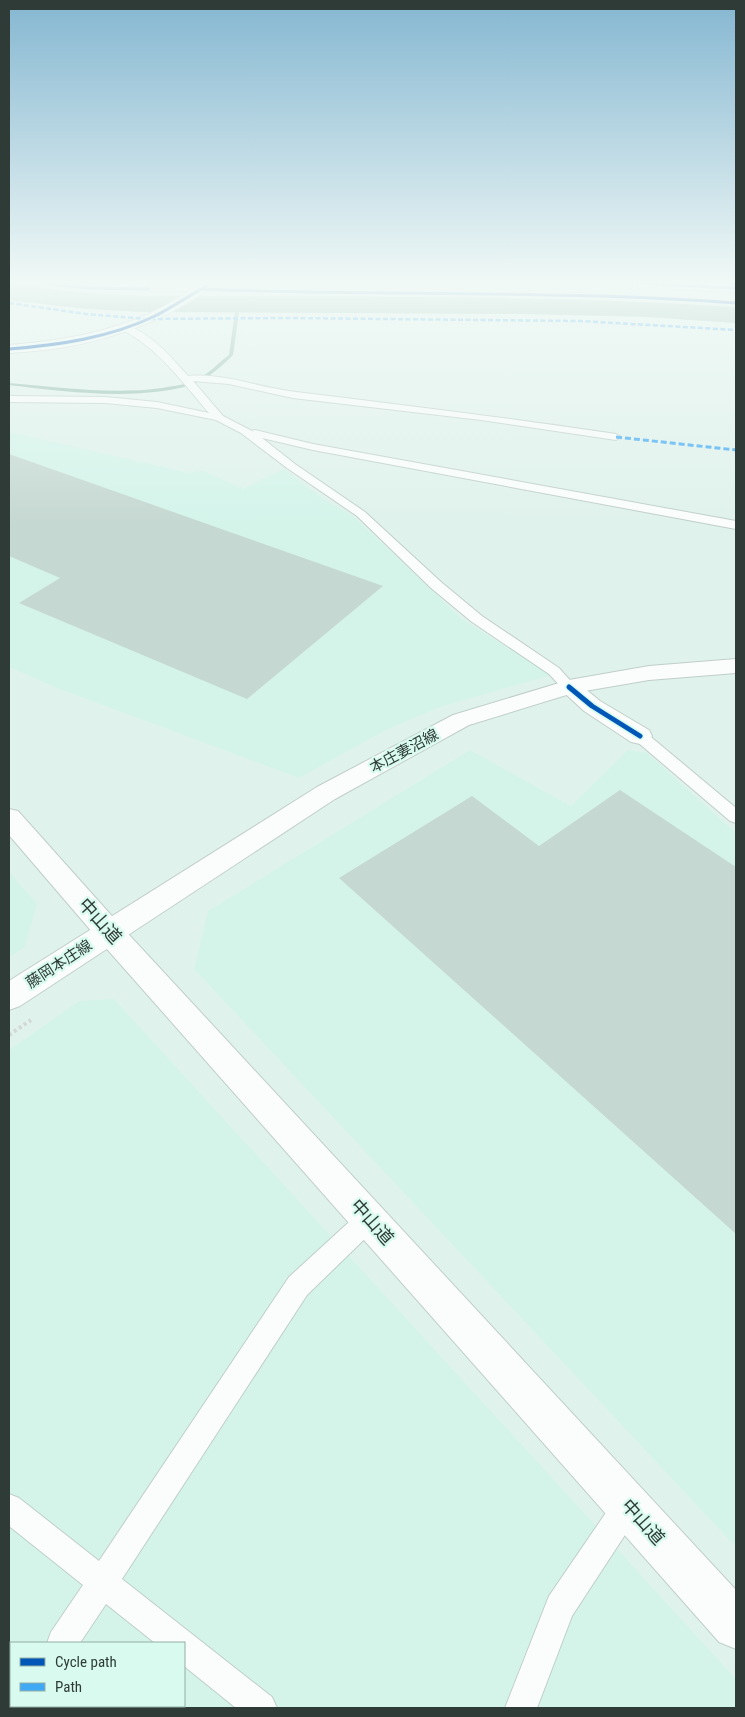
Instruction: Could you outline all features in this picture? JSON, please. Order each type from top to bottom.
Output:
[{"type":"main road","name":"本庄妻沼線","points":[[109,932],[326,792],[461,720],[569,687],[649,673],[736,666]]},
{"type":"main road","points":[[569,687],[592,706],[640,736]]},
{"type":"main road","name":"中山道","points":[[9,818],[109,932],[736,1625]]},
{"type":"main road","name":"藤岡本庄線","points":[[9,997],[109,932]]},
{"type":"lane","points":[[169,363],[218,418]]},
{"type":"lane","points":[[188,383],[197,378],[213,379],[300,396],[481,417],[616,437]]},
{"type":"lane","points":[[9,399],[132,402],[157,405],[218,418],[244,431],[361,514],[436,585],[477,619],[554,671],[569,687]]},
{"type":"lane","points":[[244,431],[313,447],[736,525]]},
{"type":"lane","points":[[640,736],[736,817]]},
{"type":"lane","points":[[63,1642],[298,1286],[369,1219]]},
{"type":"lane","points":[[521,1708],[560,1607],[628,1505]]},
{"type":"lane","points":[[9,1508],[178,1642]]},
{"type":"lane","points":[[185,1648],[261,1708]]},
{"type":"shaded area","points":[[9,432],[189,473],[203,471],[243,489],[284,469],[322,498],[353,516],[462,619],[551,675],[440,707],[384,731],[299,778],[57,688],[9,667]]},
{"type":"shaded area","points":[[470,750],[571,806],[628,750],[647,753],[736,833],[736,1547],[194,969],[208,911]]},
{"type":"shaded area","points":[[9,872],[37,904],[25,947],[9,957]]},
{"type":"shaded area","points":[[114,999],[736,1679],[736,1708],[9,1708],[9,1050],[79,1001]]},
{"type":"building","points":[[9,454],[383,586],[247,699],[19,603],[60,578],[9,556]]},
{"type":"building","points":[[620,790],[736,867],[736,1234],[339,878],[472,796],[539,846]]},
{"type":"waterway","points":[[9,384],[103,392],[152,391],[195,382],[221,363]]},
{"type":"marked path","points":[[616,437],[736,450]]},
{"type":"cycle path","points":[[569,687],[592,706],[640,736]]}]
